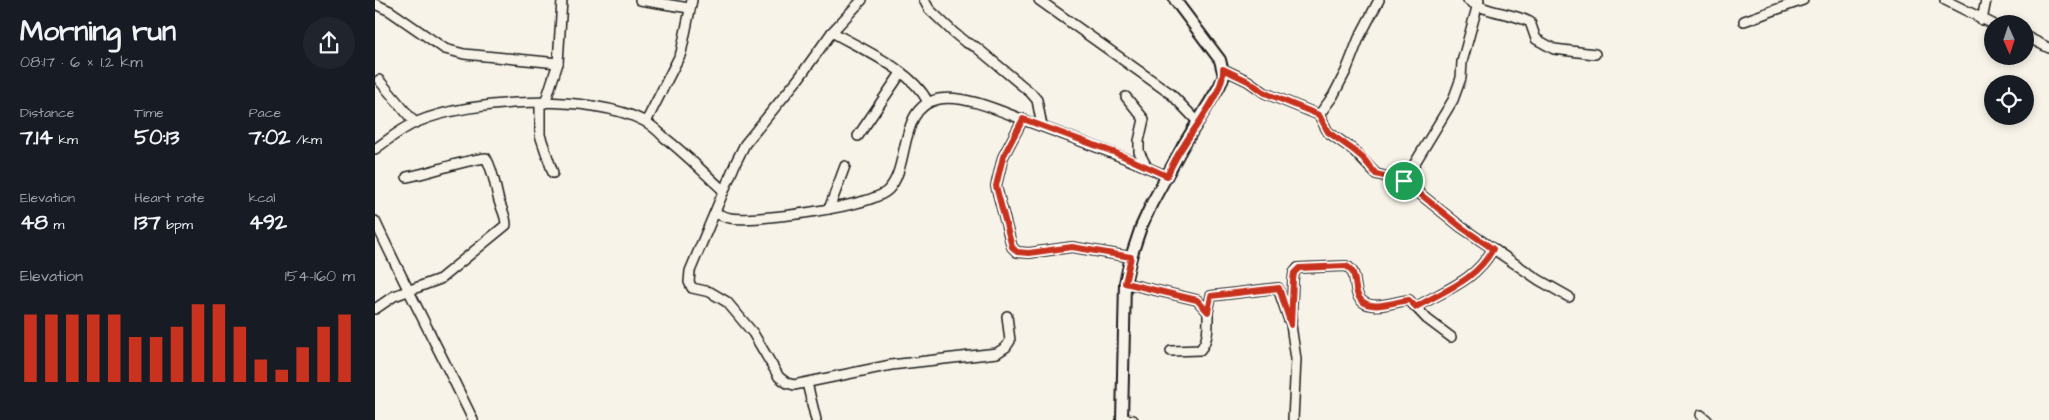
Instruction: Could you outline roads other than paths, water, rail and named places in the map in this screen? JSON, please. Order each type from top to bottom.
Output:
[{"type":"street","points":[[553,173],[540,135],[543,103],[558,63],[562,0]]},
{"type":"street","points":[[640,0],[691,4],[681,53],[646,122]]},
{"type":"street","points":[[862,0],[832,32],[799,78],[745,144],[690,271],[689,282],[692,288],[710,292],[727,302],[753,333],[779,377],[787,383],[794,385],[891,366],[997,353],[1006,347],[1010,341],[1007,316]]},
{"type":"street","points":[[924,0],[929,9],[953,32],[976,47],[1031,93],[1037,100],[1041,126]]},
{"type":"street","points":[[1039,0],[1171,94],[1198,122]]},
{"type":"street","points":[[1133,420],[1122,420],[1125,283],[1131,257],[1141,227],[1167,176],[1224,76],[1220,60],[1175,0]]},
{"type":"street","points":[[1319,115],[1342,80],[1359,38],[1379,0]]},
{"type":"street","points":[[1468,0],[1530,22],[1536,39],[1554,50],[1595,54]]},
{"type":"street","points":[[1744,22],[1803,0]]},
{"type":"street","points":[[1945,0],[1982,20],[1987,0]]},
{"type":"street","points":[[375,4],[390,11],[445,49],[464,54],[558,63]]},
{"type":"street","points":[[1404,181],[1453,100],[1461,78],[1462,62],[1479,4]]},
{"type":"street","points":[[832,32],[901,73],[921,89],[928,102]]},
{"type":"street","points":[[2034,40],[2049,48]]},
{"type":"street","points":[[1223,69],[1248,81],[1265,93],[1319,115],[1328,132],[1363,158],[1376,174],[1404,181],[1461,227],[1539,280],[1569,296]]},
{"type":"street","points":[[858,136],[901,73]]},
{"type":"street","points":[[379,80],[415,123]]},
{"type":"street","points":[[1126,97],[1145,122],[1139,141],[1139,152],[1147,167]]},
{"type":"street","points":[[715,213],[729,218],[752,218],[829,209],[869,199],[887,192],[894,182],[915,115],[920,107],[928,102],[949,98],[966,100],[1023,119],[1116,153],[1167,176]]},
{"type":"street","points":[[375,148],[415,123],[443,113],[477,106],[543,103],[594,106],[624,112],[646,122],[692,159],[725,191]]},
{"type":"street","points":[[1023,119],[1003,157],[996,186],[1012,247],[1017,252],[1029,253],[1072,247],[1131,257]]},
{"type":"street","points":[[375,309],[394,296],[440,279],[504,228],[507,222],[486,158],[469,160],[425,174],[407,177]]},
{"type":"street","points":[[829,209],[845,166]]},
{"type":"street","points":[[375,221],[408,292],[422,314],[473,420]]},
{"type":"street","points":[[1416,307],[1472,276],[1485,264],[1493,249]]},
{"type":"street","points":[[1293,420],[1295,359],[1291,325],[1293,280],[1294,273],[1299,268],[1346,266],[1353,273],[1359,297],[1367,304],[1409,300],[1427,319],[1451,337]]},
{"type":"street","points":[[1125,283],[1197,300],[1208,312]]},
{"type":"street","points":[[1171,351],[1200,350],[1205,345],[1208,334],[1208,312],[1211,296],[1279,288],[1291,325]]},
{"type":"street","points":[[807,383],[816,420]]}]
